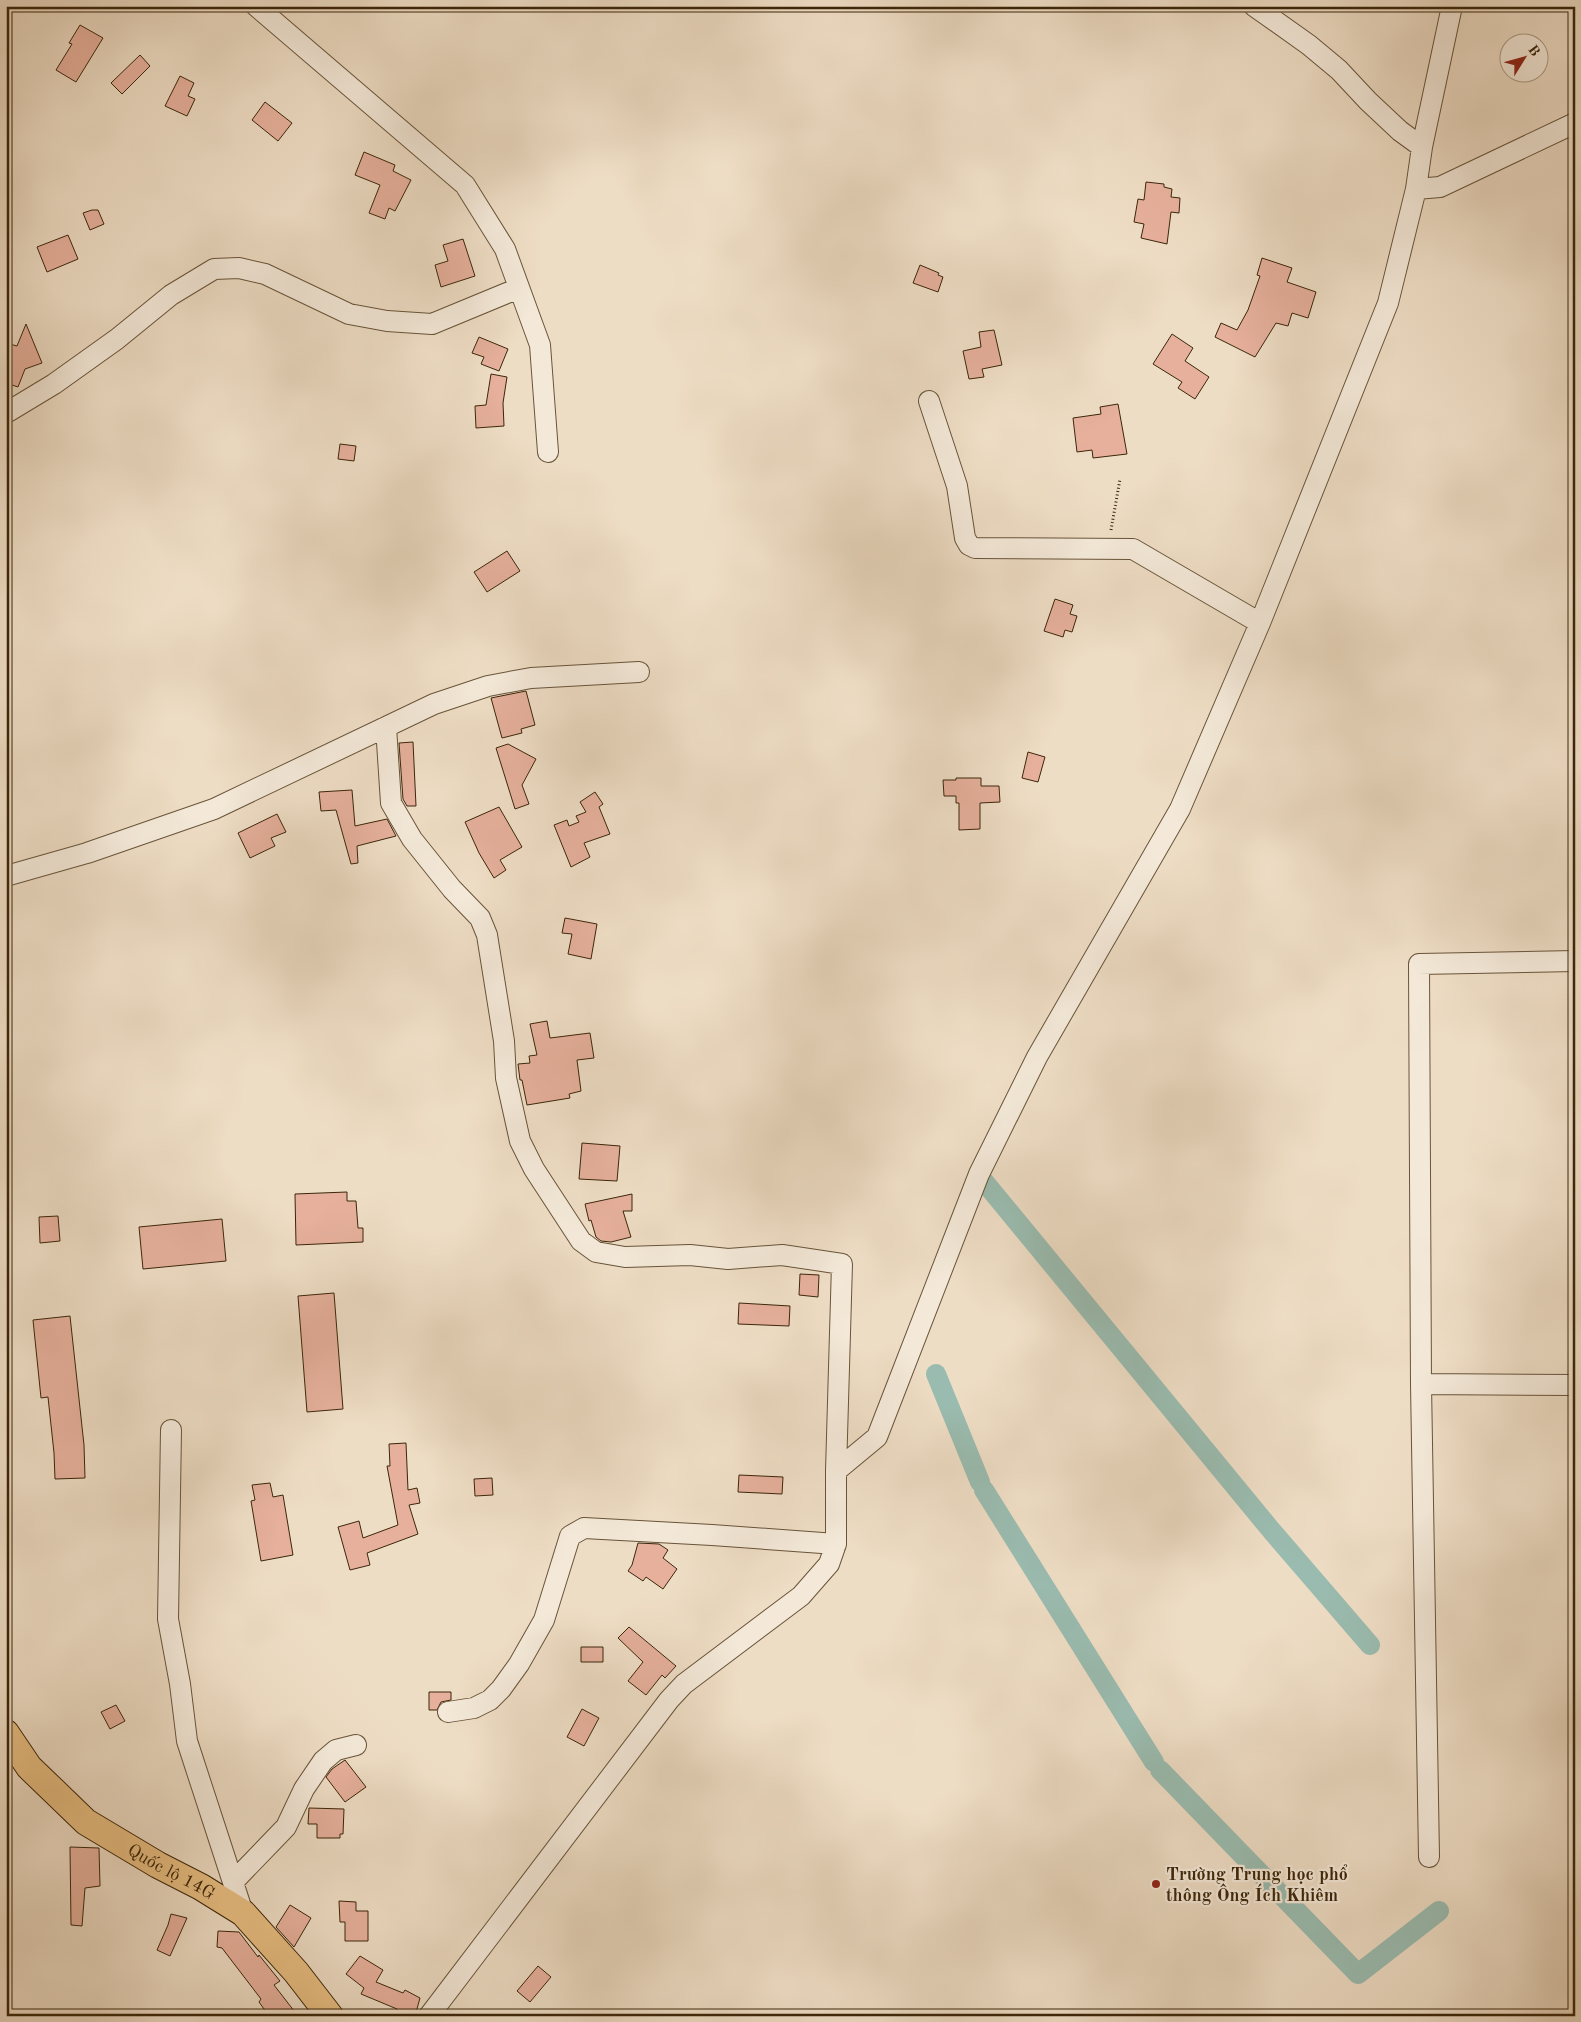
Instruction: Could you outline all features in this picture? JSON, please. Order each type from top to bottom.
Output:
[{"type":"main road","name":"Quốc lộ 14G","points":[[6,1733],[29,1767],[86,1822],[158,1865],[201,1886],[243,1913],[296,1972],[330,2016]]},
{"type":"street","points":[[256,6],[465,184],[505,249],[540,345],[548,452]]},
{"type":"street","points":[[1254,6],[1309,45],[1339,70],[1400,131],[1422,147]]},
{"type":"street","points":[[836,1471],[877,1437],[979,1174],[1037,1057],[1180,809],[1260,623],[1388,303],[1416,189],[1422,147],[1452,6]]},
{"type":"street","points":[[1416,189],[1440,187],[1575,123]]},
{"type":"street","points":[[6,413],[62,378],[116,339],[171,295],[214,269],[239,268],[265,274],[349,314],[387,321],[432,324],[519,288]]},
{"type":"street","points":[[930,401],[957,486],[965,538],[969,544],[975,548],[1133,549],[1260,623]]},
{"type":"street","points":[[6,876],[87,852],[214,809],[434,704],[488,686],[531,678],[639,672]]},
{"type":"street","points":[[386,727],[391,803],[412,838],[452,889],[480,918],[486,935],[504,1041],[506,1078],[520,1141],[534,1170],[581,1241],[596,1252],[625,1257],[690,1255],[728,1259],[782,1256],[842,1264],[836,1471],[836,1544],[829,1564],[801,1596],[684,1684],[429,2016]]},
{"type":"street","points":[[1429,1856],[1421,1384],[1419,964],[1575,961]]},
{"type":"street","points":[[1421,1384],[1575,1385]]},
{"type":"street","points":[[171,1430],[168,1619],[180,1684],[187,1741],[243,1913]]},
{"type":"street","points":[[448,1712],[474,1708],[490,1700],[501,1689],[519,1664],[544,1620],[564,1550],[570,1536],[584,1528],[712,1534],[836,1544]]},
{"type":"street","points":[[234,1881],[286,1827],[304,1789],[323,1761],[336,1750],[356,1745]]},
{"type":"path","points":[[1108,549],[1120,479]]},
{"type":"building","points":[[80,25],[103,38],[76,82],[56,70],[72,44],[69,43]]},
{"type":"building","points":[[140,55],[150,66],[122,94],[111,83]]},
{"type":"building","points":[[180,76],[194,83],[188,96],[195,99],[187,116],[165,106]]},
{"type":"building","points":[[265,102],[292,123],[278,141],[252,120]]},
{"type":"building","points":[[364,152],[395,165],[393,171],[411,180],[395,211],[389,208],[385,219],[369,213],[380,185],[355,175]]},
{"type":"building","points":[[1146,182],[1164,184],[1164,187],[1172,189],[1171,197],[1180,198],[1179,213],[1171,212],[1167,244],[1141,238],[1144,224],[1134,222],[1138,199],[1144,200]]},
{"type":"building","points":[[98,210],[104,224],[90,230],[83,213]]},
{"type":"building","points":[[68,235],[78,259],[47,272],[37,247]]},
{"type":"building","points":[[463,239],[475,276],[441,287],[435,265],[448,261],[443,245]]},
{"type":"building","points":[[1262,258],[1292,268],[1287,282],[1316,292],[1308,318],[1292,313],[1288,326],[1276,323],[1255,357],[1215,337],[1221,323],[1237,330],[1248,310],[1260,276],[1257,275]]},
{"type":"building","points":[[920,265],[939,273],[938,275],[943,277],[938,292],[913,283]]},
{"type":"building","points":[[26,324],[42,363],[25,369],[18,387],[6,383],[6,343],[17,346]]},
{"type":"building","points":[[994,330],[1002,365],[982,369],[984,377],[969,379],[963,351],[981,347],[979,332]]},
{"type":"building","points":[[1172,334],[1193,348],[1185,361],[1209,377],[1195,399],[1178,388],[1182,382],[1153,364]]},
{"type":"building","points":[[479,337],[508,349],[499,371],[481,364],[484,357],[472,353]]},
{"type":"building","points":[[491,374],[507,377],[503,403],[504,426],[476,428],[475,406],[486,405]]},
{"type":"building","points":[[1118,404],[1127,454],[1093,458],[1092,450],[1077,452],[1073,418],[1101,414],[1100,407]]},
{"type":"building","points":[[340,444],[356,446],[354,461],[338,459]]},
{"type":"building","points":[[507,551],[520,571],[487,592],[474,572]]},
{"type":"building","points":[[1055,599],[1073,605],[1070,614],[1077,616],[1072,632],[1065,630],[1063,637],[1044,631]]},
{"type":"building","points":[[526,691],[535,725],[521,729],[522,733],[502,738],[491,698]]},
{"type":"building","points":[[413,742],[416,806],[407,806],[403,799],[399,743]]},
{"type":"building","points":[[508,744],[536,759],[522,785],[529,804],[515,809],[496,748]]},
{"type":"building","points":[[1028,752],[1045,757],[1038,782],[1022,778]]},
{"type":"building","points":[[956,778],[981,778],[981,786],[999,786],[1000,802],[980,803],[980,829],[959,830],[959,803],[956,803],[956,796],[944,796],[943,780],[956,780]]},
{"type":"building","points":[[352,790],[355,826],[387,819],[396,836],[357,846],[358,863],[351,864],[336,810],[321,811],[319,792]]},
{"type":"building","points":[[595,792],[603,804],[599,807],[610,834],[584,843],[590,857],[571,867],[554,825],[567,820],[569,826],[579,822],[576,816],[586,812],[580,802]]},
{"type":"building","points":[[499,807],[522,847],[500,860],[506,870],[494,878],[479,853],[465,822]]},
{"type":"building","points":[[277,814],[286,832],[271,838],[275,846],[250,858],[238,833]]},
{"type":"building","points":[[565,918],[597,924],[591,959],[568,954],[572,934],[562,933]]},
{"type":"building","points":[[547,1021],[550,1038],[590,1033],[594,1058],[577,1060],[581,1091],[569,1094],[570,1098],[527,1105],[518,1064],[530,1063],[529,1056],[537,1055],[530,1024]]},
{"type":"building","points":[[582,1143],[620,1146],[617,1181],[579,1179]]},
{"type":"building","points":[[347,1192],[347,1201],[356,1201],[358,1228],[363,1228],[363,1242],[296,1245],[295,1194]]},
{"type":"building","points":[[632,1194],[632,1211],[623,1211],[631,1237],[611,1242],[601,1241],[596,1237],[591,1220],[589,1221],[585,1204]]},
{"type":"building","points":[[58,1216],[60,1241],[40,1243],[39,1217]]},
{"type":"building","points":[[222,1219],[226,1261],[143,1269],[139,1227]]},
{"type":"building","points":[[800,1274],[819,1275],[818,1297],[799,1295]]},
{"type":"building","points":[[334,1293],[343,1409],[307,1412],[298,1296]]},
{"type":"building","points":[[739,1303],[790,1306],[789,1326],[738,1324]]},
{"type":"building","points":[[70,1316],[84,1445],[85,1478],[55,1479],[48,1397],[41,1398],[33,1320]]},
{"type":"building","points":[[406,1443],[408,1490],[417,1488],[420,1503],[409,1505],[418,1534],[367,1553],[370,1565],[350,1570],[338,1527],[359,1521],[363,1538],[398,1525],[387,1466],[390,1466],[389,1444]]},
{"type":"building","points":[[739,1475],[783,1477],[782,1494],[738,1492]]},
{"type":"building","points":[[492,1478],[493,1495],[475,1496],[474,1479]]},
{"type":"building","points":[[270,1483],[273,1497],[283,1495],[293,1555],[261,1561],[251,1501],[255,1500],[252,1485]]},
{"type":"building","points":[[638,1543],[659,1544],[668,1550],[663,1558],[677,1569],[663,1589],[646,1577],[643,1581],[628,1571],[632,1565]]},
{"type":"building","points":[[629,1627],[676,1666],[665,1678],[662,1675],[646,1695],[628,1681],[643,1662],[618,1638]]},
{"type":"building","points":[[581,1647],[603,1647],[603,1662],[581,1662]]},
{"type":"building","points":[[429,1692],[451,1692],[451,1700],[441,1702],[437,1710],[429,1710]]},
{"type":"building","points":[[116,1705],[125,1721],[110,1729],[101,1712]]},
{"type":"building","points":[[582,1709],[599,1718],[584,1746],[567,1737]]},
{"type":"building","points":[[345,1760],[366,1787],[345,1802],[326,1777],[332,1769]]},
{"type":"building","points":[[309,1808],[344,1809],[343,1834],[340,1834],[340,1838],[317,1838],[317,1824],[308,1824]]},
{"type":"building","points":[[70,1847],[99,1848],[100,1886],[85,1888],[82,1926],[71,1925]]},
{"type":"building","points":[[339,1901],[356,1902],[356,1911],[368,1911],[368,1941],[345,1941],[345,1922],[340,1922]]},
{"type":"building","points":[[290,1905],[311,1918],[294,1947],[276,1927]]},
{"type":"building","points":[[171,1914],[187,1918],[170,1956],[157,1950]]},
{"type":"building","points":[[218,1931],[239,1932],[280,1981],[274,1985],[298,2016],[269,2016],[259,2002],[261,1999],[222,1948],[217,1947]]},
{"type":"building","points":[[360,1956],[383,1970],[376,1982],[403,1993],[405,1990],[420,1998],[415,2016],[395,2016],[397,2009],[361,1994],[364,1988],[346,1974]]},
{"type":"building","points":[[538,1966],[551,1977],[530,2002],[517,1991]]},
{"type":"waterway","points":[[982,1179],[1271,1530],[1370,1645]]},
{"type":"waterway","points":[[936,1374],[980,1482]]},
{"type":"waterway","points":[[984,1490],[1154,1762]]},
{"type":"waterway","points":[[1160,1770],[1358,1974],[1439,1911]]},
{"type":"place","name":"Trường Trung học phổ thông Ông Ích Khiêm","points":[[1156,1884]]}]
